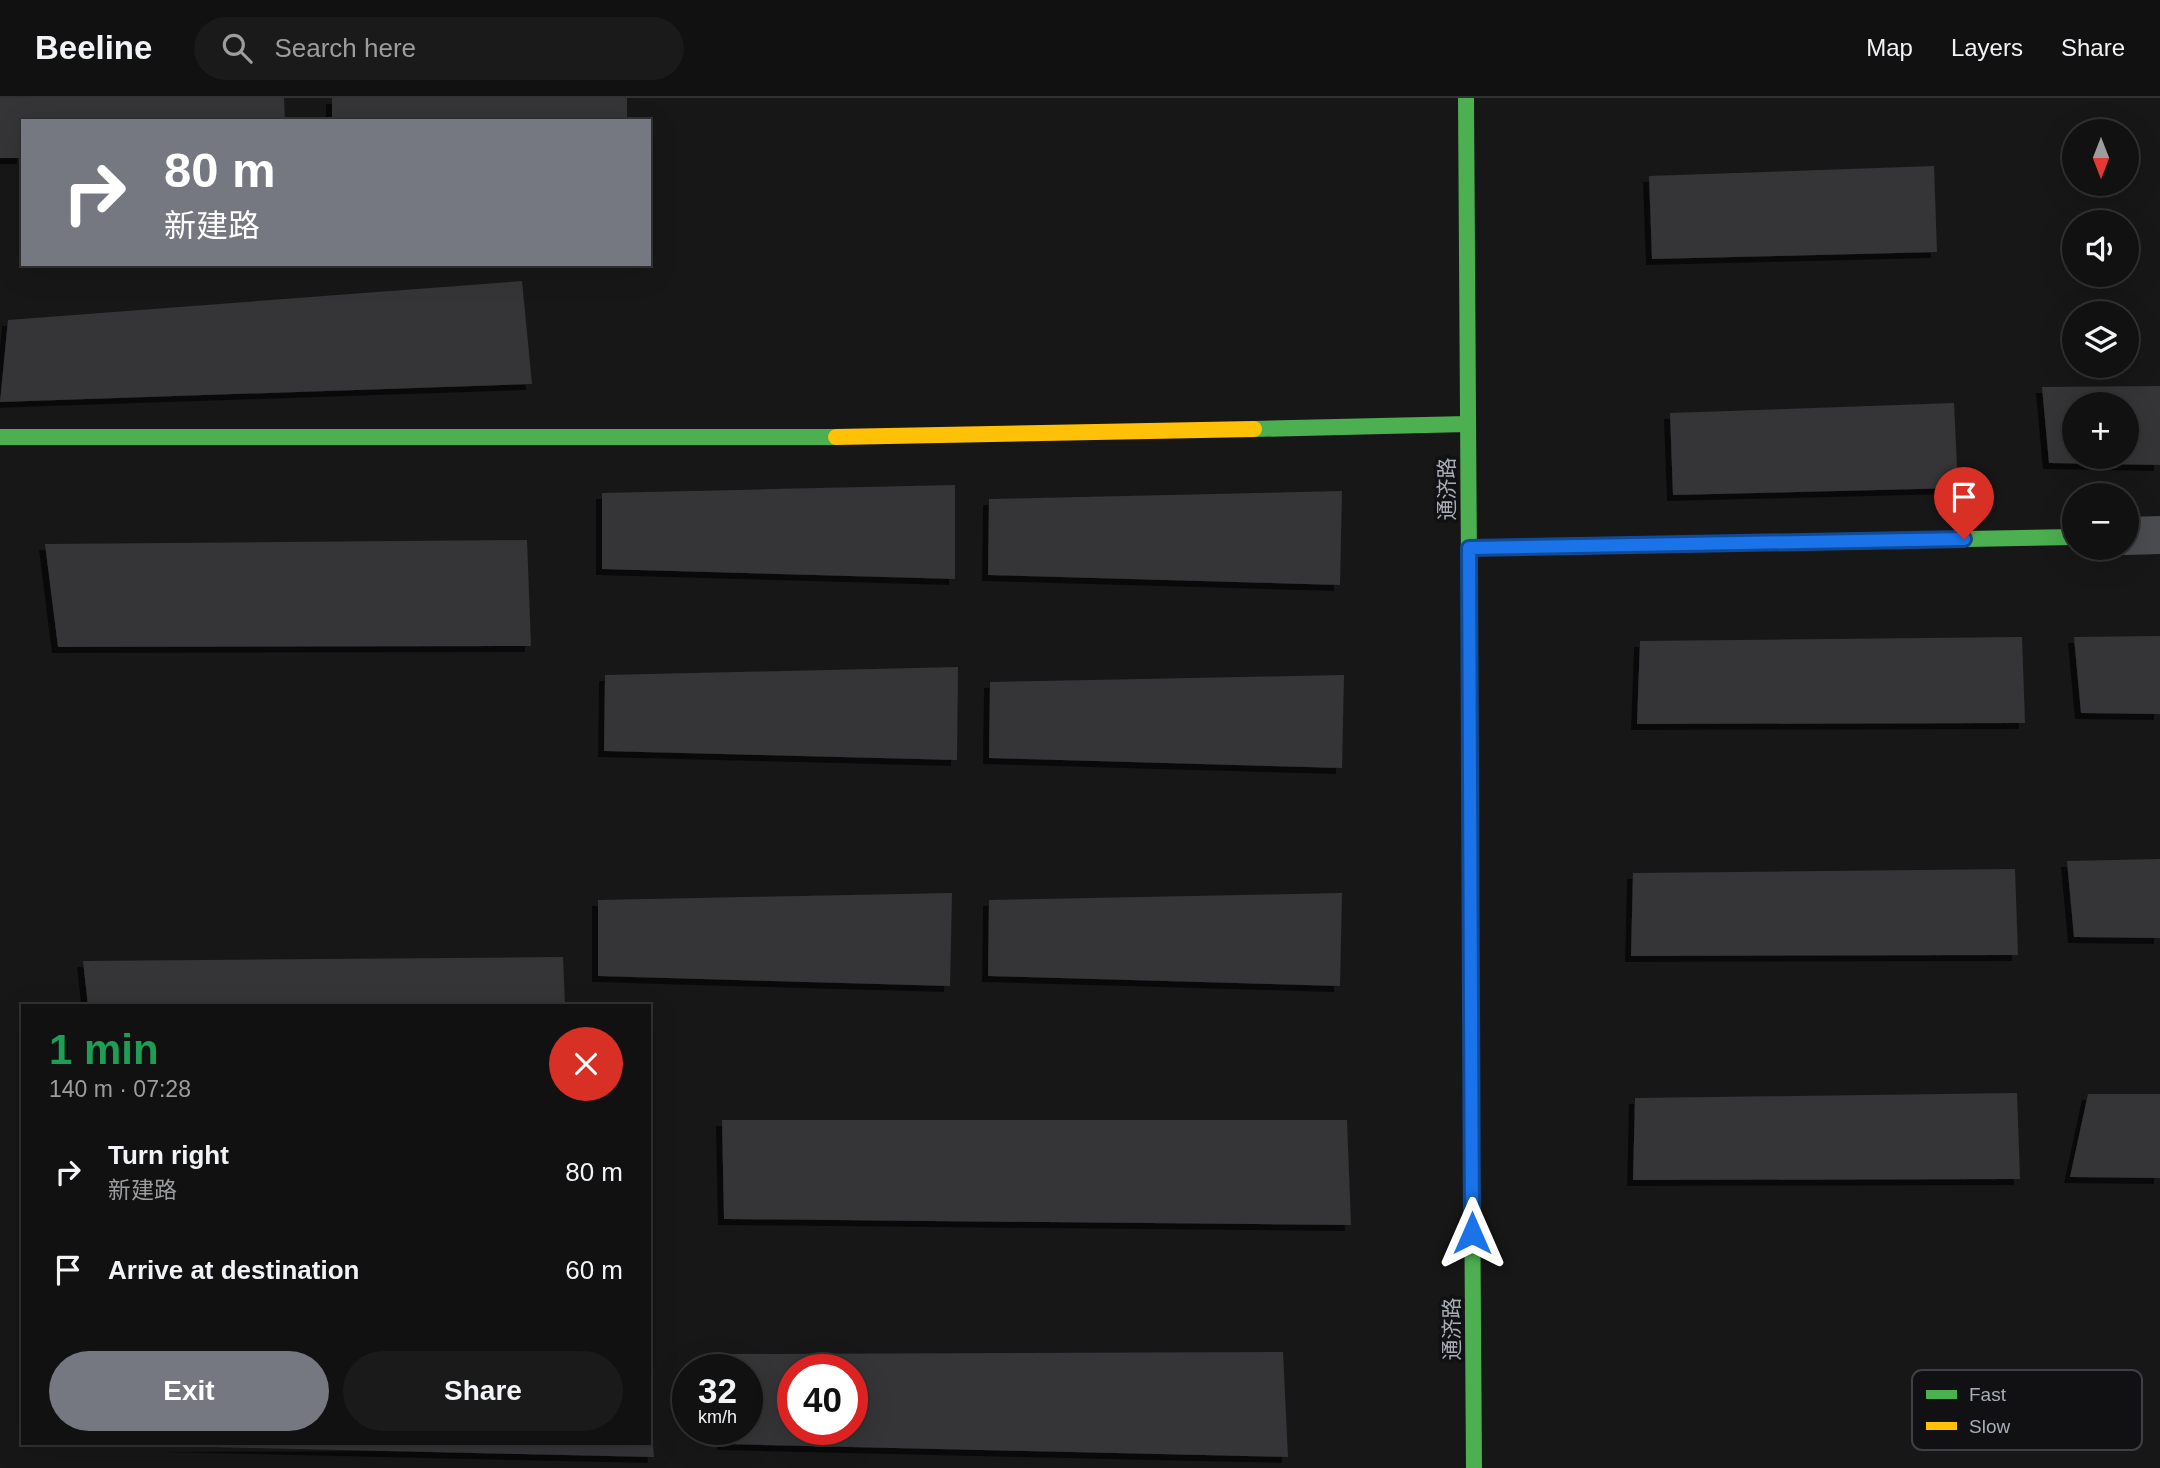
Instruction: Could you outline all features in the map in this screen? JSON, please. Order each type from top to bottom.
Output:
[{"type":"street","name":"通济路","points":[[1466,98],[1474,1468]]},
{"type":"street","points":[[0,437],[861,437],[1468,424]]},
{"type":"street","points":[[2139,536],[2160,535]]},
{"type":"street","points":[[1469,548],[2062,537]]},
{"type":"building","points":[[0,98],[284,98],[285,119],[21,119],[21,158],[0,158]]},
{"type":"building","points":[[332,98],[627,98],[627,119],[332,119]]},
{"type":"building","points":[[1934,166],[1937,252],[1652,259],[1649,176]]},
{"type":"building","points":[[522,281],[532,384],[0,402],[8,320]]},
{"type":"building","points":[[2160,386],[2160,465],[2139,465],[2139,392],[2062,392],[2062,463],[2049,463],[2042,387]]},
{"type":"building","points":[[1954,403],[1958,488],[1673,495],[1670,413]]},
{"type":"building","points":[[955,485],[955,579],[602,569],[602,493]]},
{"type":"building","points":[[1342,491],[1340,585],[988,575],[989,499]]},
{"type":"building","points":[[527,540],[531,646],[58,647],[45,544]]},
{"type":"building","points":[[2160,636],[2160,714],[2081,713],[2074,637]]},
{"type":"building","points":[[2022,637],[2025,723],[1637,724],[1640,641]]},
{"type":"building","points":[[958,667],[957,760],[604,751],[605,675]]},
{"type":"building","points":[[1344,675],[1342,768],[989,758],[990,682]]},
{"type":"building","points":[[2160,859],[2160,938],[2074,937],[2067,861]]},
{"type":"building","points":[[2015,869],[2018,955],[1631,956],[1633,873]]},
{"type":"building","points":[[952,893],[950,986],[598,976],[598,900]]},
{"type":"building","points":[[1342,893],[1340,986],[988,976],[989,900]]},
{"type":"building","points":[[563,957],[565,1004],[88,1004],[83,961]]},
{"type":"building","points":[[2017,1093],[2020,1179],[1633,1180],[1635,1098]]},
{"type":"building","points":[[2088,1094],[2160,1094],[2160,1178],[2070,1177]]},
{"type":"building","points":[[722,1120],[1347,1120],[1351,1225],[724,1219]]},
{"type":"building","points":[[1283,1352],[1288,1457],[763,1445],[763,1354],[730,1354]]},
{"type":"building","points":[[651,1420],[654,1457],[169,1446],[651,1445]]},
{"type":"traffic: fast","points":[[1466,98],[1470,727]]},
{"type":"traffic: fast","points":[[1254,429],[1468,424]]},
{"type":"traffic: fast","points":[[0,437],[836,437]]},
{"type":"traffic: fast","points":[[1469,548],[2062,537]]},
{"type":"traffic: fast","points":[[1471,1034],[1474,1468]]},
{"type":"traffic: slow","points":[[836,437],[1254,429]]},
{"type":"traffic: slow","points":[[1470,727],[1471,1034]]},
{"type":"route","points":[[1472,1233],[1469,548],[1964,539]]}]
